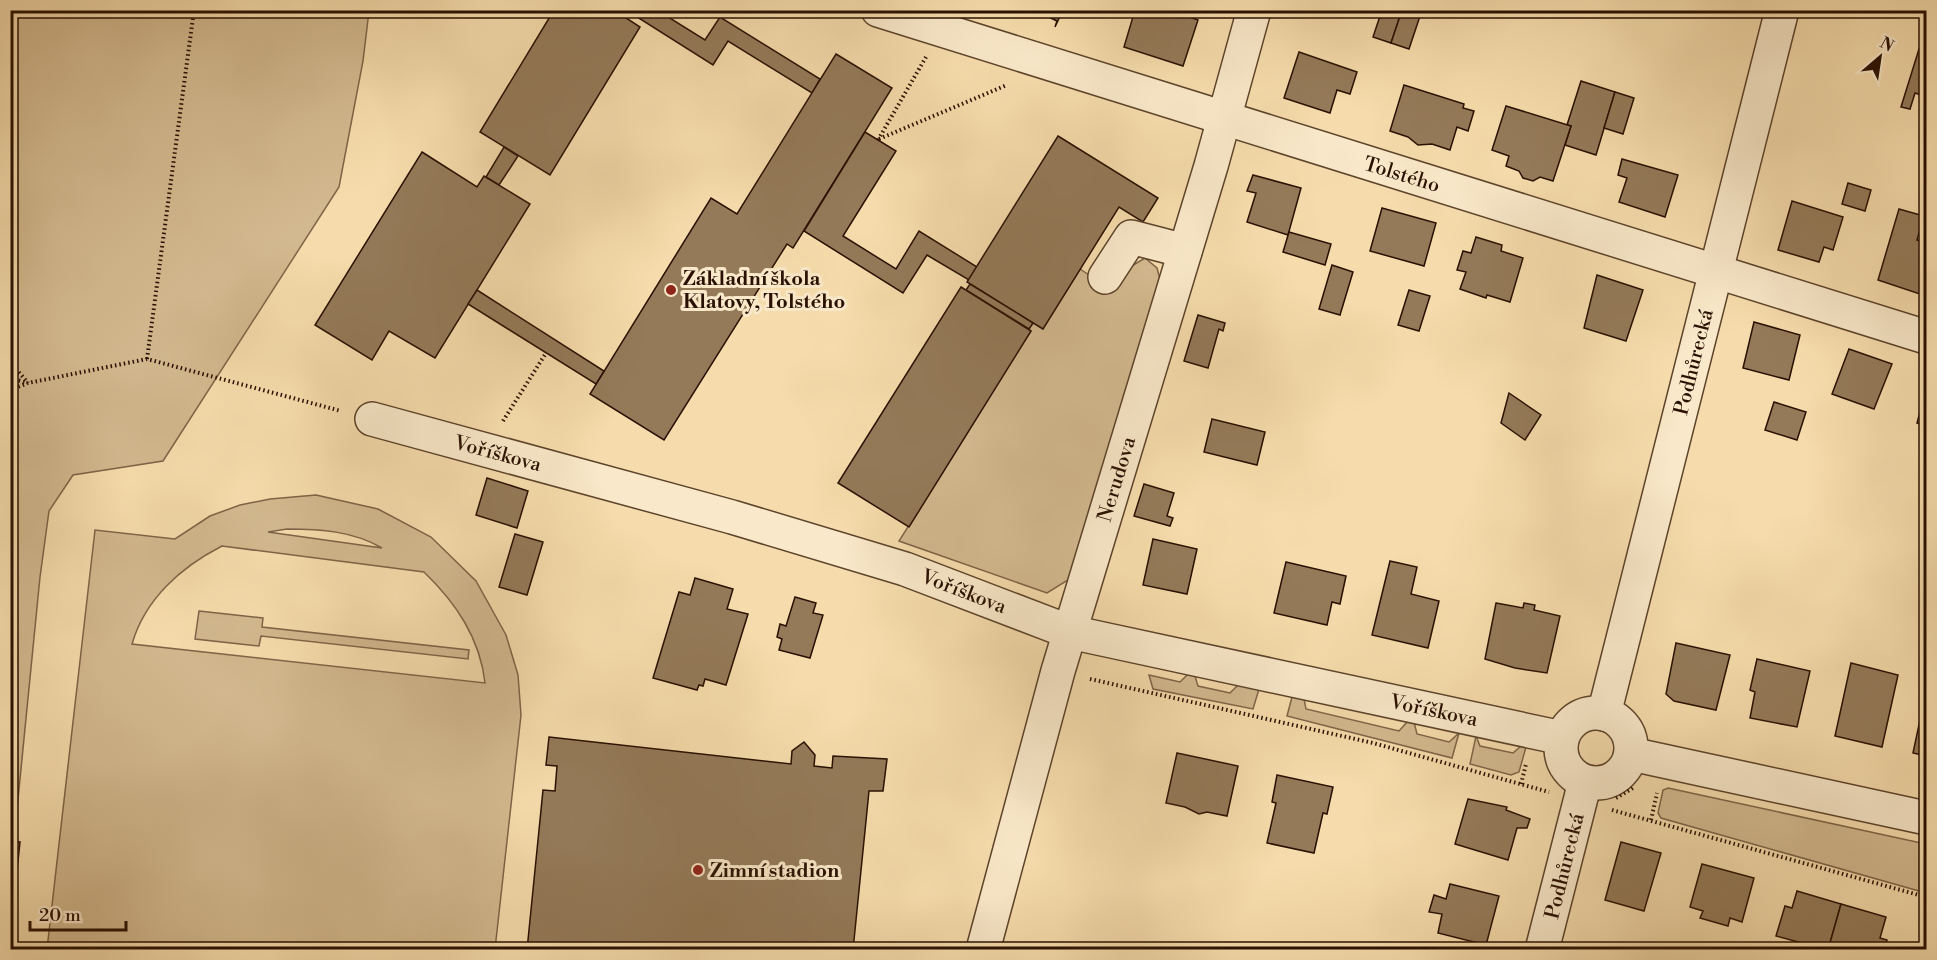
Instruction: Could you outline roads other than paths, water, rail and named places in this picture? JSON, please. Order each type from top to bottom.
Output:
[{"type":"street","name":"Tolstého","points":[[878,10],[1224,120],[1926,337]]},
{"type":"street","name":"Nerudova","points":[[983,950],[1058,671],[1224,120],[1254,10]]},
{"type":"street","name":"Podhůrecká","points":[[1604,714],[1782,10]]},
{"type":"street","points":[[1105,278],[1131,237],[1185,251]]},
{"type":"street","name":"Voříškova","points":[[372,419],[732,517],[894,565],[1070,632],[1562,738]]},
{"type":"street","points":[[1590,714],[1604,714],[1623,726],[1631,742],[1631,754],[1624,770],[1615,779],[1598,784],[1585,783],[1566,768],[1561,757],[1562,738],[1577,718],[1590,714]]},
{"type":"street","points":[[1631,754],[1926,818]]},
{"type":"street","name":"Podhůrecká","points":[[1542,950],[1585,783]]},
{"type":"place","name":"Základní škola Klatovy, Tolstého","points":[[671,290]]},
{"type":"place","name":"Zimní stadion","points":[[698,870]]}]
